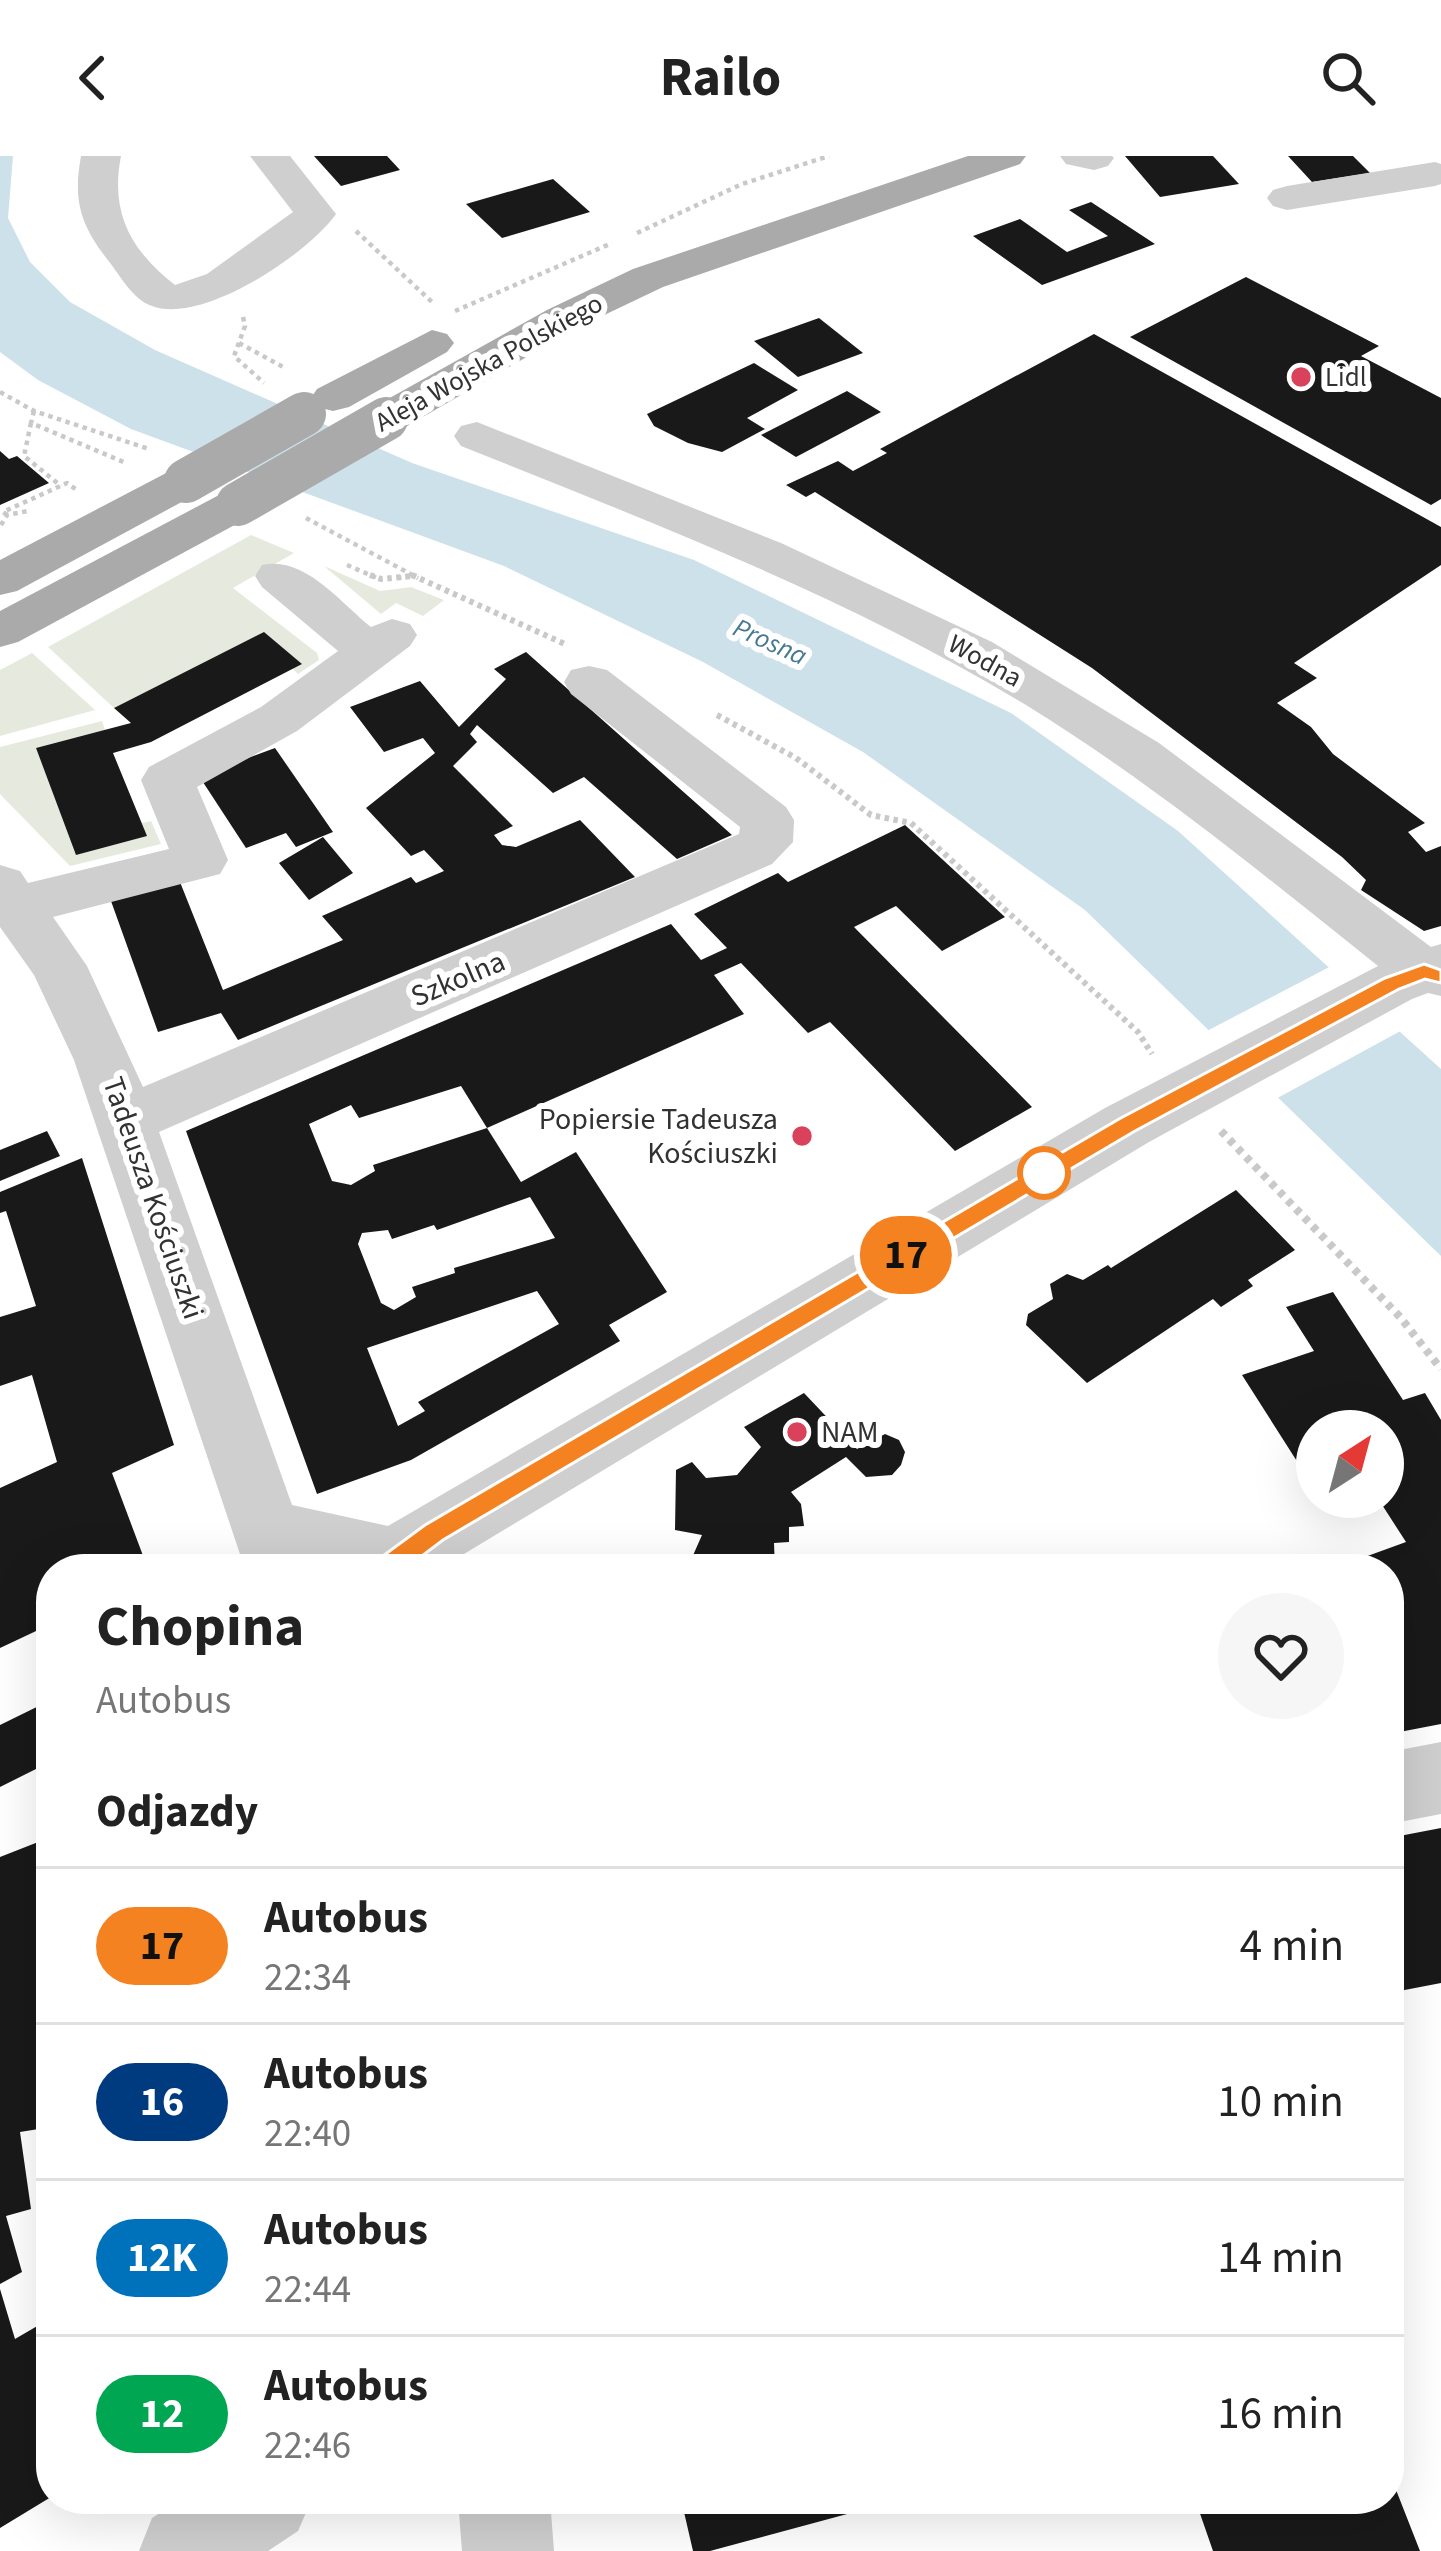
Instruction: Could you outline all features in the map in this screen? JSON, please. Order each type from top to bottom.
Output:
[{"type":"main road","name":"Aleja Wojska Polskiego","points":[[0,580],[186,481],[315,387],[464,315],[903,156]]},
{"type":"main road","name":"Aleja Wojska Polskiego","points":[[0,631],[238,504],[562,319],[648,278],[1006,156]]},
{"type":"street","points":[[101,156],[93,195],[98,219],[155,290],[176,300],[210,291],[316,214],[270,156]]},
{"type":"street","points":[[1287,198],[1431,170]]},
{"type":"street","name":"Wodna","points":[[477,436],[798,569],[937,635],[1041,692],[1135,752],[1424,974]]},
{"type":"street","points":[[8,895],[201,860],[168,780],[279,719],[381,644],[279,576]]},
{"type":"street","name":"Szkolna","points":[[127,1120],[766,842],[767,820],[589,682]]},
{"type":"street","name":"Tadeusza Kościuszki","points":[[8,895],[82,1011],[127,1120],[273,1550],[303,1554]]},
{"type":"street","points":[[412,1554],[1194,1089],[1424,974]]},
{"type":"street","points":[[1404,1785],[1441,1778]]},
{"type":"street","points":[[185,2551],[243,2514]]},
{"type":"path","points":[[345,220],[464,315]]},
{"type":"path","points":[[239,343],[315,387]]},
{"type":"path","points":[[0,392],[34,411],[24,456],[61,486]]},
{"type":"path","points":[[32,423],[139,470]]},
{"type":"path","points":[[3,514],[67,483],[89,498]]},
{"type":"path","points":[[338,560],[381,579],[415,576]]},
{"type":"path","points":[[871,815],[911,823],[1138,1032],[1400,1317],[1441,1369]]},
{"type":"shaded area","points":[[251,535],[294,553],[233,588],[317,653],[319,660],[298,674],[292,668],[301,663],[264,633],[114,708],[48,647]]},
{"type":"shaded area","points":[[324,566],[380,591],[411,587],[444,600],[423,616],[396,603],[381,614]]},
{"type":"shaded area","points":[[32,653],[95,710],[0,736],[0,670]]},
{"type":"shaded area","points":[[102,721],[105,730],[36,748],[76,855],[146,836],[142,823],[151,821],[161,844],[70,866],[0,794],[0,747]]},
{"type":"water","name":"Prosna","points":[[0,156],[13,156],[8,218],[30,262],[70,302],[155,350],[412,463],[694,560],[1011,713],[1178,831],[1441,1069],[1441,1256],[1085,910],[863,752],[703,662],[504,566],[131,429],[38,380],[0,352]]},
{"type":"pier","points":[[1335,964],[1406,1028],[1272,1101],[1203,1033]]},
{"type":"building","points":[[314,156],[387,156],[400,170],[341,186]]},
{"type":"building","points":[[1125,156],[1213,156],[1239,184],[1160,197]]},
{"type":"building","points":[[1288,156],[1353,156],[1370,173],[1312,182]]},
{"type":"building","points":[[553,179],[590,212],[502,238],[466,204]]},
{"type":"building","points":[[1091,202],[1155,244],[1042,285],[973,236],[1020,219],[1067,252],[1108,236],[1069,210]]},
{"type":"building","name":"Lidl","points":[[1246,277],[1379,346],[1361,356],[1441,398],[1441,499],[1431,505],[1130,337]]},
{"type":"building","points":[[819,318],[863,353],[798,377],[754,341]]},
{"type":"building","points":[[1094,334],[1441,527],[1441,565],[1294,663],[1317,678],[1277,703],[1311,727],[1333,754],[1425,823],[1408,832],[1426,852],[1441,846],[1441,926],[1424,931],[1361,890],[1366,880],[1342,857],[1092,668],[815,492],[806,497],[786,485],[838,461],[853,471],[887,453],[880,449]]},
{"type":"building","points":[[754,363],[798,390],[747,418],[765,429],[722,452],[688,443],[654,426],[647,414]]},
{"type":"building","points":[[847,391],[881,412],[796,457],[761,435]]},
{"type":"building","points":[[0,451],[9,459],[17,456],[49,483],[0,505]]},
{"type":"building","points":[[264,632],[302,664],[151,742],[113,753],[147,836],[76,855],[36,748],[131,723],[114,708]]},
{"type":"building","points":[[526,652],[732,835],[677,859],[584,777],[553,793],[477,725],[470,734],[477,742],[453,766],[513,826],[494,835],[502,845],[516,847],[580,820],[635,877],[238,1040],[221,1013],[158,1032],[111,901],[180,882],[223,990],[343,940],[322,916],[411,877],[416,883],[444,871],[424,850],[411,856],[366,808],[435,753],[423,738],[384,752],[350,707],[420,681],[459,727],[506,679],[494,669]]},
{"type":"building","points":[[275,748],[333,832],[296,847],[286,833],[246,848],[199,776]]},
{"type":"building","points":[[905,825],[1005,917],[942,951],[896,906],[854,927],[1032,1107],[955,1151],[830,1022],[808,1033],[741,963],[714,975],[744,1014],[487,1128],[521,1182],[576,1152],[667,1292],[609,1325],[620,1341],[411,1460],[317,1494],[186,1131],[671,924],[701,960],[727,948],[694,914],[778,873],[788,882]],"holes":[[[461,1086],[487,1128],[373,1165],[375,1171],[351,1185],[332,1181],[309,1124],[351,1105],[359,1118]],[[530,1197],[555,1238],[454,1268],[455,1273],[412,1287],[416,1297],[394,1310],[381,1303],[358,1244],[362,1233],[388,1230],[392,1239],[434,1225],[437,1230]],[[537,1291],[559,1324],[418,1402],[425,1411],[398,1426],[367,1348]]]},
{"type":"building","points":[[323,837],[353,873],[309,900],[279,863]]},
{"type":"building","points":[[47,1131],[60,1156],[0,1181],[0,1150]]},
{"type":"building","points":[[82,1158],[174,1445],[112,1473],[142,1554],[36,1554],[36,1631],[0,1648],[0,1488],[57,1462],[32,1375],[0,1386],[0,1317],[36,1306],[6,1211],[0,1213],[0,1192]]},
{"type":"building","points":[[1236,1190],[1295,1250],[1248,1280],[1253,1286],[1221,1307],[1213,1299],[1087,1383],[1026,1325],[1028,1314],[1053,1299],[1050,1284],[1067,1274],[1083,1280],[1108,1265],[1111,1268]]},
{"type":"building","points":[[1333,1292],[1403,1400],[1425,1393],[1441,1420],[1441,1724],[1404,1731],[1404,1554],[1373,1554],[1406,1542],[1391,1518],[1404,1518],[1404,1410],[1296,1410],[1296,1460],[1242,1375],[1314,1351],[1286,1307]]},
{"type":"building","points":[[804,1393],[857,1449],[885,1434],[899,1440],[905,1452],[892,1475],[866,1477],[846,1457],[791,1492],[801,1504],[804,1526],[789,1527],[789,1542],[774,1543],[774,1554],[694,1554],[702,1535],[675,1530],[676,1470],[692,1462],[706,1478],[737,1475],[761,1447],[744,1427]]},
{"type":"building","points":[[36,1707],[36,1769],[0,1787],[0,1725]]},
{"type":"building","points":[[1441,1828],[1441,1983],[1404,1990],[1404,1835]]},
{"type":"building","points":[[36,1843],[36,2129],[20,2132],[31,2209],[6,2216],[22,2272],[0,2284],[0,1857]]},
{"type":"building","points":[[0,2289],[15,2339],[36,2327],[36,2506],[0,2528]]},
{"type":"building","points":[[1404,2510],[1420,2551],[1213,2551],[1200,2514],[1404,2514]]},
{"type":"building","points":[[684,2514],[847,2514],[710,2551],[693,2551]]},
{"type":"bus line","name":"17","points":[[401,1554],[1127,1125],[1392,984],[1424,971],[1441,975]]},
{"type":"place","name":"Lidl","points":[[1301,377]]},
{"type":"place","name":"Popiersie Tadeusza Kościuszki","points":[[802,1136]]},
{"type":"place","name":"NAM","points":[[797,1432]]}]
